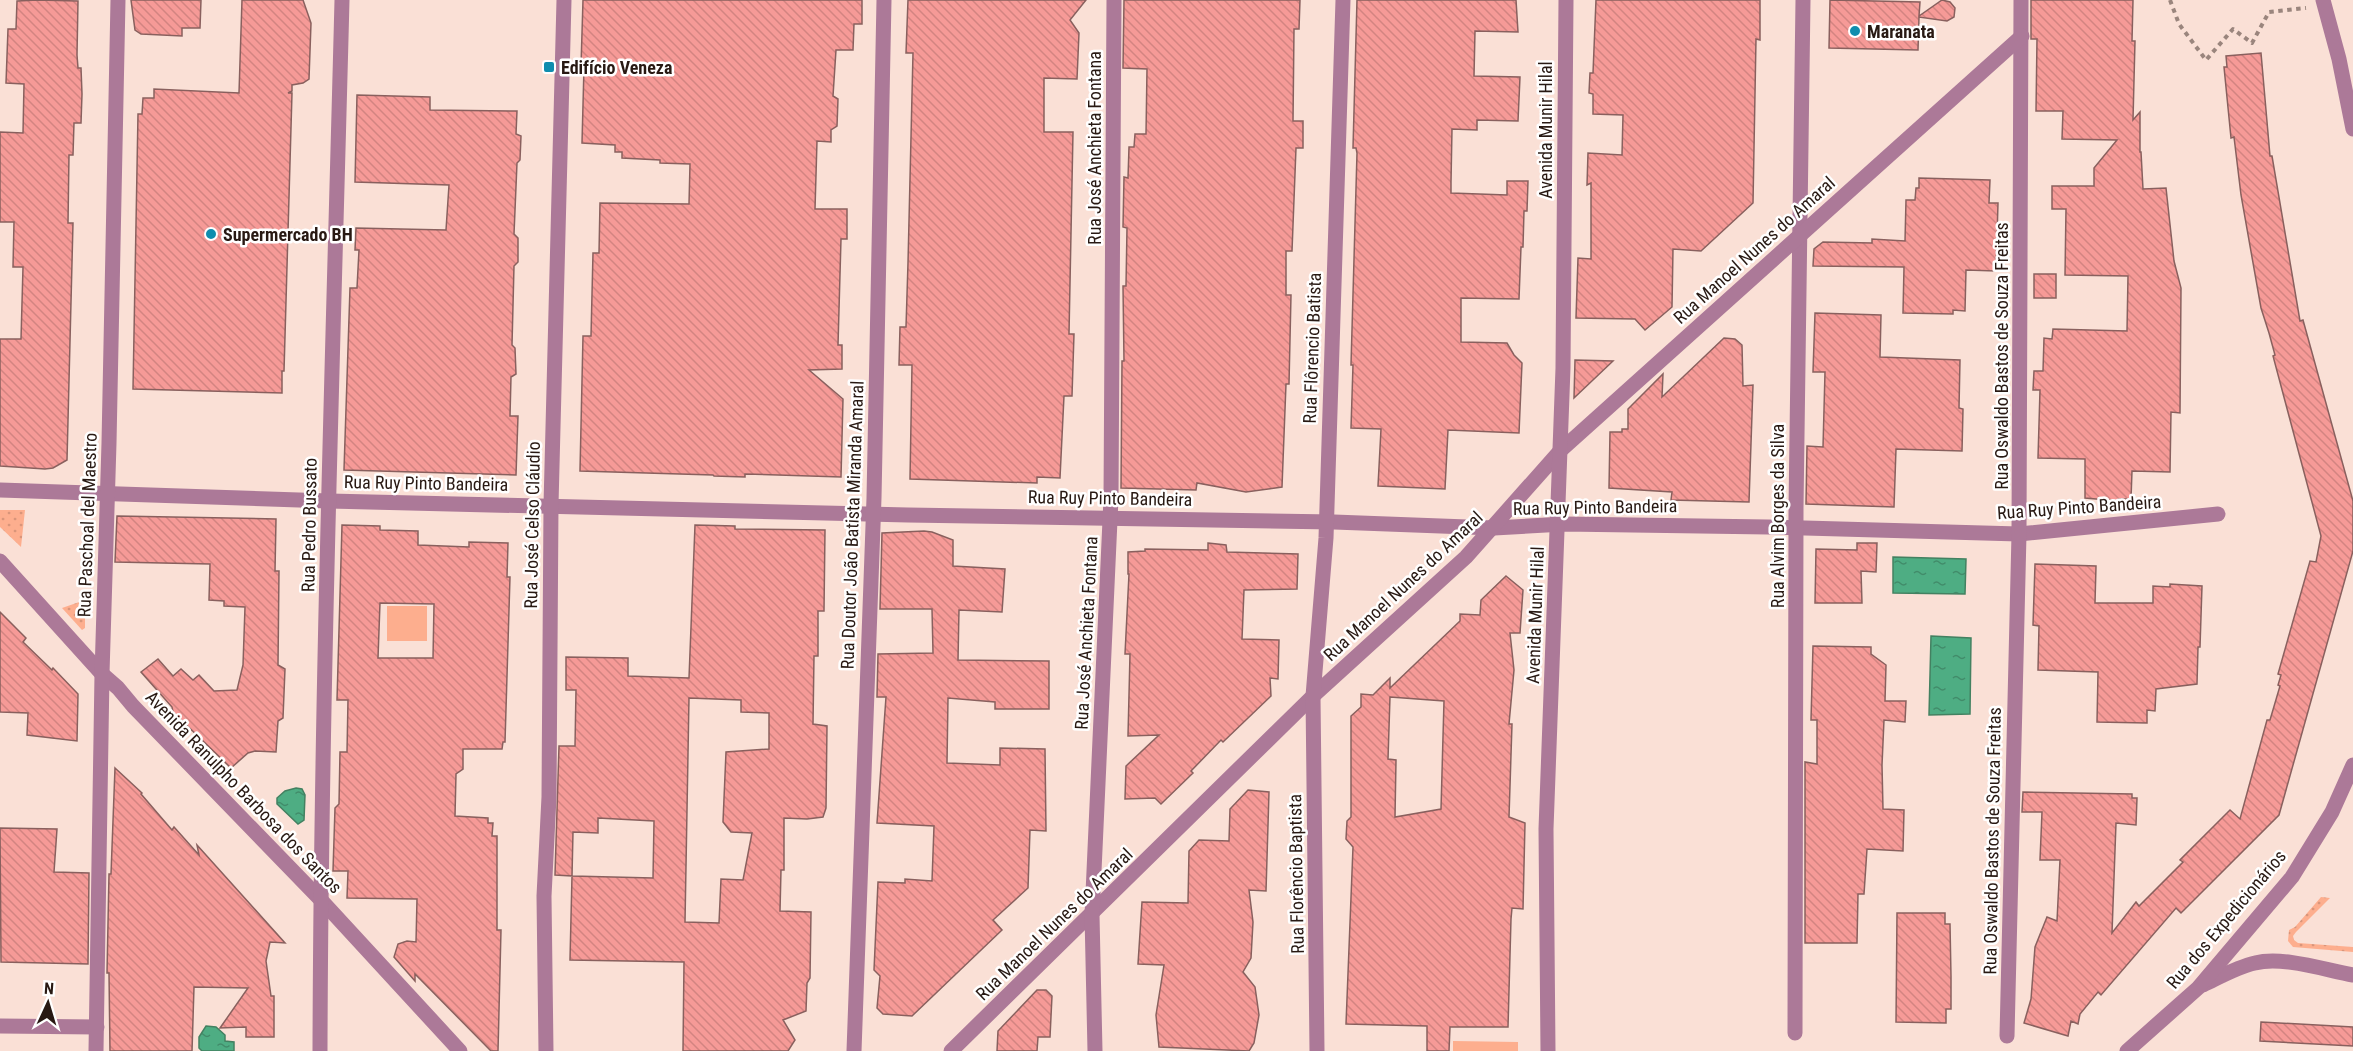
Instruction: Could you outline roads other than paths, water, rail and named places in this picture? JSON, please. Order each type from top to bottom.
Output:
[{"type":"street","name":"Rua Paschoal del Maestro","points":[[96,1051],[102,674],[118,0]]},
{"type":"street","name":"Rua Pedro Bussato","points":[[320,1051],[329,501],[342,0]]},
{"type":"street","name":"Rua José Celso Cláudio","points":[[546,1051],[544,896],[549,797],[551,505],[564,0]]},
{"type":"street","name":"Rua Doutor João Batista Miranda Amaral","points":[[854,1051],[873,513],[884,0]]},
{"type":"street","name":"Rua José Anchieta Fontana","points":[[1095,1051],[1092,915],[1111,517],[1114,0]]},
{"type":"street","name":"Rua Flôrencio Batista","points":[[1313,696],[1326,522],[1343,0]]},
{"type":"street","name":"Avenida Munir Hilal","points":[[1548,1051],[1546,829],[1561,450],[1566,0]]},
{"type":"street","name":"Rua Alvim Borges da Silva","points":[[1795,1033],[1798,236],[1803,0]]},
{"type":"street","name":"Rua Oswaldo Bastos de Souza Freitas","points":[[2007,1036],[2019,534],[2021,0]]},
{"type":"street","points":[[2324,3],[2339,59],[2353,129]]},
{"type":"street","name":"Rua Manoel Nunes do Amaral","points":[[951,1051],[1313,696],[1466,557],[1561,450],[2022,36]]},
{"type":"street","name":"Rua Ruy Pinto Bandeira","points":[[0,490],[329,501],[1111,517],[1494,528],[1558,525],[2019,534],[2218,514]]},
{"type":"street","name":"Avenida Ranulpho Barbosa dos Santos","points":[[0,561],[102,674],[321,900],[460,1051]]},
{"type":"street","name":"Rua Florêncio Baptista","points":[[1313,696],[1317,1051]]},
{"type":"street","name":"Rua dos Expedicionários","points":[[2127,1051],[2198,988],[2292,877],[2332,812],[2353,765]]},
{"type":"street","points":[[2198,988],[2257,962],[2273,961],[2353,975]]},
{"type":"street","points":[[0,1026],[97,1028]]},
{"type":"water","points":[[1893,557],[1966,559],[1965,594],[1893,593]]},
{"type":"water","points":[[1931,636],[1971,638],[1970,714],[1929,715]]},
{"type":"water","points":[[302,789],[305,795],[304,820],[298,824],[277,804],[277,798],[285,791]]},
{"type":"water","points":[[206,1026],[216,1027],[225,1035],[225,1041],[234,1042],[234,1051],[202,1051],[199,1048],[199,1037]]},
{"type":"place","name":"Maranata","points":[[1855,31]]},
{"type":"place","name":"Edifício Veneza","points":[[549,67]]},
{"type":"place","name":"Supermercado BH","points":[[211,234]]}]
